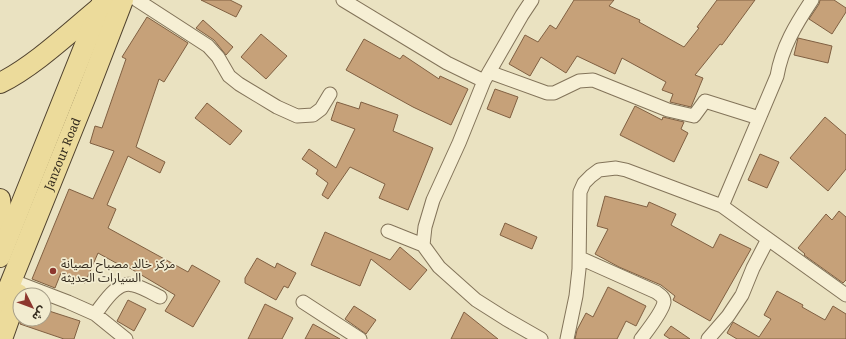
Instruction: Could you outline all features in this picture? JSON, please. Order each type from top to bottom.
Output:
[{"type":"main road","name":"Janzour Road","points":[[0,309],[123,0]]},
{"type":"main road","name":"Janzour Road","points":[[2,251],[101,4]]},
{"type":"main road","points":[[0,83],[11,78],[48,51],[101,4]]},
{"type":"main road","points":[[3,337],[21,284],[89,109],[108,38]]},
{"type":"main road","points":[[0,199],[2,251]]},
{"type":"street","points":[[138,0],[208,46],[218,57],[229,76],[239,84],[277,107],[297,116],[313,115],[321,109],[330,94]]},
{"type":"street","points":[[343,0],[447,63],[486,76],[546,93],[554,93],[579,81],[593,80],[668,110],[694,116],[705,100],[759,118]]},
{"type":"street","points":[[423,245],[425,227],[433,200],[459,143],[486,76],[532,0]]},
{"type":"street","points":[[722,206],[777,76],[779,62],[795,25],[812,0]]},
{"type":"street","points":[[567,339],[576,296],[580,258],[580,192],[584,183],[599,170],[616,168],[626,170],[722,206],[846,295]]},
{"type":"street","points":[[388,231],[423,245],[439,267],[476,300],[541,339]]},
{"type":"street","points":[[708,339],[728,316],[742,295],[752,268],[768,239]]},
{"type":"street","points":[[580,258],[662,296],[664,301],[662,309],[641,339]]},
{"type":"street","points":[[21,284],[95,314],[126,339]]},
{"type":"street","points":[[95,314],[116,289],[125,284],[134,285],[160,297]]},
{"type":"street","points":[[303,302],[360,339]]},
{"type":"building","points":[[201,0],[230,0],[242,6],[236,17]]},
{"type":"building","points":[[574,0],[614,0],[609,6],[640,20],[639,22],[684,47],[699,28],[697,27],[717,0],[755,0],[722,45],[720,44],[695,75],[703,78],[691,107],[670,102],[673,94],[662,90],[666,82],[622,58],[615,74],[577,56],[566,73],[541,57],[530,76],[509,64],[525,35],[538,42],[550,25],[556,29]]},
{"type":"building","points":[[820,0],[834,0],[846,8],[846,12],[832,34],[809,19]]},
{"type":"building","points":[[147,17],[188,43],[164,82],[159,79],[136,147],[165,162],[160,173],[128,156],[107,205],[116,209],[108,228],[188,272],[192,265],[220,281],[193,327],[165,311],[175,295],[128,267],[127,269],[98,253],[85,283],[61,273],[55,288],[32,279],[69,189],[93,199],[114,151],[90,143],[95,126],[102,128],[126,59],[122,57]]},
{"type":"building","points":[[203,20],[233,47],[226,55],[214,40],[196,28]]},
{"type":"building","points":[[261,34],[287,56],[266,79],[241,57]]},
{"type":"building","points":[[798,38],[832,46],[828,63],[794,55]]},
{"type":"building","points":[[364,39],[400,59],[403,55],[439,79],[440,76],[468,89],[451,125],[413,107],[346,70]]},
{"type":"building","points":[[495,89],[518,97],[510,118],[487,109]]},
{"type":"building","points":[[337,102],[359,109],[361,102],[398,115],[393,131],[433,148],[408,210],[379,198],[385,184],[350,167],[328,199],[322,195],[328,183],[316,174],[318,170],[302,159],[309,149],[336,168],[355,129],[331,120]]},
{"type":"building","points":[[207,103],[242,131],[230,145],[195,118]]},
{"type":"building","points":[[635,106],[662,120],[663,117],[684,122],[681,129],[688,133],[674,162],[620,135]]},
{"type":"building","points":[[825,117],[846,135],[846,169],[828,191],[790,158]]},
{"type":"building","points":[[760,154],[779,162],[767,188],[748,180]]},
{"type":"building","points":[[605,196],[647,207],[649,202],[676,214],[671,225],[713,248],[720,234],[751,249],[710,321],[673,300],[675,296],[661,285],[619,267],[595,254],[608,229],[597,226]]},
{"type":"building","points":[[839,211],[846,217],[846,280],[843,283],[804,255],[805,254],[798,248],[826,214],[832,220]]},
{"type":"building","points":[[505,223],[537,237],[532,249],[500,235]]},
{"type":"building","points":[[325,232],[390,260],[400,247],[427,270],[410,290],[371,259],[360,286],[311,265]]},
{"type":"building","points":[[257,258],[275,268],[277,263],[296,273],[288,288],[284,286],[276,300],[245,283],[245,278]]},
{"type":"building","points":[[608,287],[646,306],[636,326],[626,321],[617,339],[575,339],[577,330],[586,313],[593,317]]},
{"type":"building","points":[[777,291],[803,305],[802,307],[825,320],[833,306],[846,314],[846,339],[737,339],[727,333],[733,322],[759,337],[771,319],[764,315]]},
{"type":"building","points":[[128,300],[146,309],[134,331],[117,321]]},
{"type":"building","points":[[265,304],[293,318],[282,339],[248,339]]},
{"type":"building","points":[[354,306],[376,320],[366,334],[345,319]]},
{"type":"building","points":[[52,312],[80,321],[74,339],[64,339],[29,327],[52,327]]},
{"type":"building","points":[[464,312],[498,339],[451,339]]},
{"type":"building","points":[[313,324],[340,339],[305,339]]},
{"type":"building","points":[[671,326],[690,339],[670,339],[664,335]]},
{"type":"place","name":"مركز خالد مصباح لصيانة السيارات الحديثة","points":[[53,271]]}]
